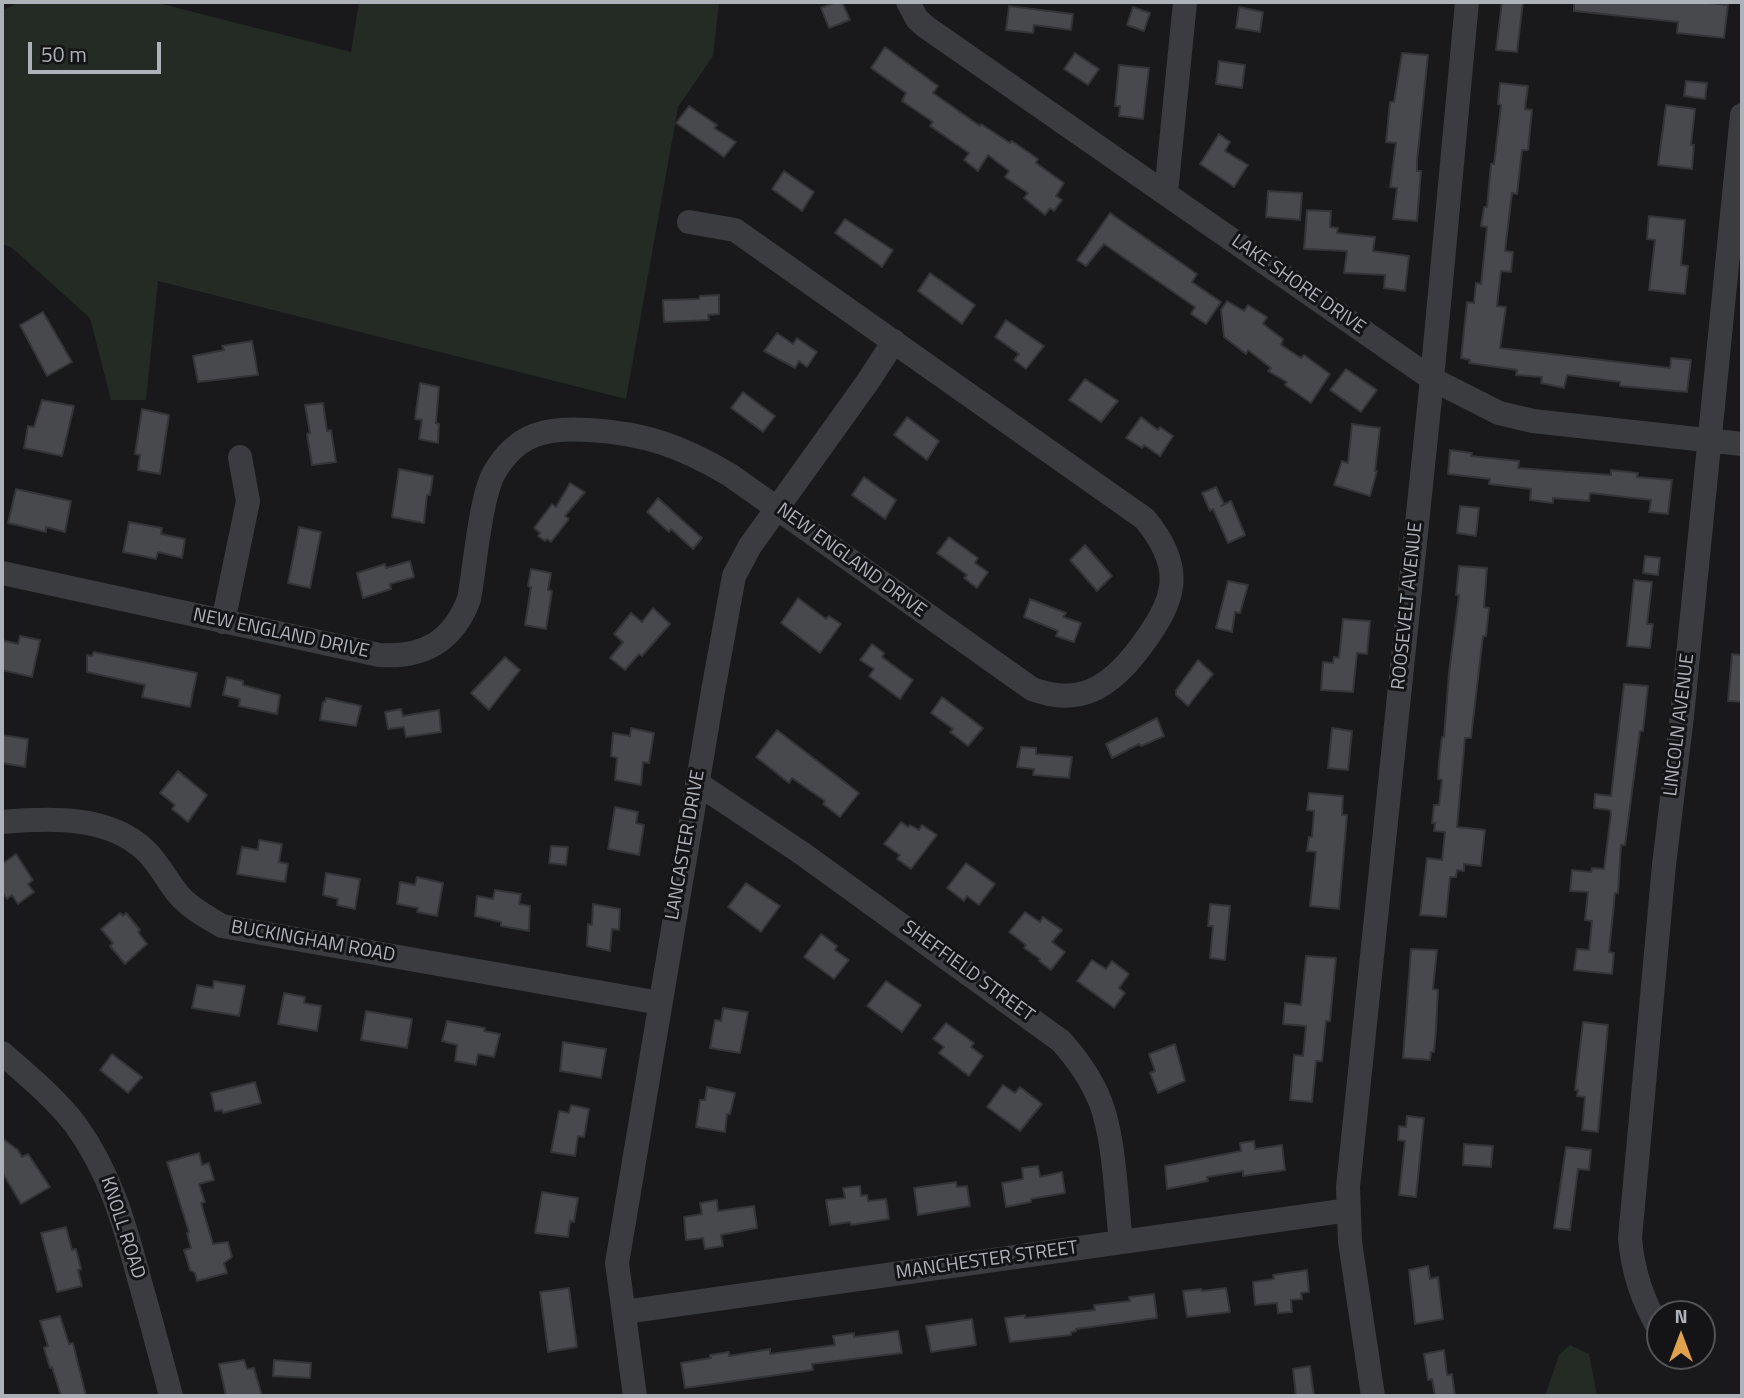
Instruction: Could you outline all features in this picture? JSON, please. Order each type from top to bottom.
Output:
[{"type":"street","name":"LAKE SHORE DRIVE","points":[[908,2],[917,19],[926,27],[1432,379],[1465,398],[1499,413],[1533,421],[1742,444]]},
{"type":"street","points":[[1166,193],[1185,2]]},
{"type":"street","name":"ROOSEVELT AVENUE","points":[[1373,1396],[1350,1242],[1348,1187],[1432,379],[1467,2]]},
{"type":"street","name":"LINCOLN AVENUE","points":[[1646,1305],[1632,1262],[1630,1238],[1664,865],[1682,716],[1742,115]]},
{"type":"street","name":"NEW ENGLAND DRIVE","points":[[2,573],[379,655],[411,655],[433,646],[458,623],[470,599],[490,482],[509,452],[528,437],[547,430],[564,428],[613,431],[665,442],[698,456],[730,475],[1019,682],[1040,692],[1067,696],[1102,686],[1122,672],[1160,621],[1170,596],[1171,572],[1165,548],[1145,519],[735,230],[689,222]]},
{"type":"street","name":"LANCASTER DRIVE","points":[[635,1396],[617,1263],[734,576],[750,546],[894,341]]},
{"type":"street","points":[[223,622],[248,501],[240,457]]},
{"type":"street","name":"SHEFFIELD STREET","points":[[697,783],[803,854],[1062,1041],[1091,1080],[1101,1102],[1107,1125],[1121,1242]]},
{"type":"street","name":"BUCKINGHAM ROAD","points":[[2,822],[36,819],[96,824],[119,832],[144,849],[179,895],[222,926],[660,1003]]},
{"type":"street","name":"KNOLL ROAD","points":[[2,1053],[47,1093],[73,1122],[109,1182],[122,1216],[171,1396]]},
{"type":"street","name":"MANCHESTER STREET","points":[[624,1311],[1349,1210]]},
{"type":"shaded area","points":[[19,2],[154,2],[351,52],[359,2],[719,2],[713,56],[678,107],[626,399],[158,281],[146,400],[111,400],[90,318],[11,247],[2,244],[2,11]]},
{"type":"shaded area","points":[[1570,1345],[1589,1354],[1597,1396],[1545,1396],[1559,1355]]},
{"type":"building","points":[[842,2],[850,20],[829,28],[821,8]]},
{"type":"building","points":[[1502,2],[1523,2],[1517,52],[1496,50]]},
{"type":"building","points":[[1574,2],[1700,2],[1728,5],[1724,38],[1677,33],[1678,22],[1574,11]]},
{"type":"building","points":[[1009,6],[1073,14],[1071,30],[1034,25],[1033,33],[1006,30]]},
{"type":"building","points":[[1133,7],[1150,13],[1144,31],[1127,25]]},
{"type":"building","points":[[1239,7],[1263,12],[1260,32],[1236,28]]},
{"type":"building","points":[[885,47],[938,86],[933,93],[980,126],[981,124],[1010,143],[1012,141],[1038,159],[1036,163],[1064,183],[1056,196],[1062,200],[1054,211],[1050,208],[1045,215],[1024,198],[1028,193],[1005,177],[1009,171],[988,155],[978,171],[964,160],[969,153],[930,126],[933,122],[902,101],[906,93],[871,68]]},
{"type":"building","points":[[1075,53],[1099,69],[1088,85],[1064,69]]},
{"type":"building","points":[[1402,53],[1428,55],[1417,161],[1417,171],[1421,171],[1417,221],[1393,219],[1397,188],[1390,187],[1396,143],[1386,142],[1390,102],[1394,102]]},
{"type":"building","points":[[1219,61],[1245,65],[1242,88],[1216,84]]},
{"type":"building","points":[[1119,65],[1149,68],[1143,119],[1119,116],[1120,106],[1115,106]]},
{"type":"building","points":[[1686,81],[1707,83],[1705,99],[1684,96]]},
{"type":"building","points":[[1500,83],[1528,86],[1525,109],[1532,110],[1528,150],[1522,150],[1517,194],[1512,193],[1505,251],[1513,252],[1511,272],[1501,271],[1497,306],[1506,307],[1500,348],[1670,368],[1671,358],[1691,360],[1687,392],[1620,386],[1620,382],[1567,375],[1564,388],[1541,383],[1542,377],[1516,375],[1517,370],[1469,363],[1470,360],[1461,358],[1467,302],[1474,303],[1476,283],[1481,284],[1487,227],[1481,226],[1484,207],[1487,207],[1491,164],[1494,164],[1501,105],[1498,104]]},
{"type":"building","points":[[1666,105],[1695,109],[1691,145],[1694,145],[1692,169],[1658,165]]},
{"type":"building","points":[[689,106],[717,125],[714,128],[736,142],[724,157],[676,123]]},
{"type":"building","points":[[1219,134],[1230,142],[1225,151],[1248,165],[1234,187],[1200,164]]},
{"type":"building","points":[[784,171],[814,192],[802,211],[772,189]]},
{"type":"building","points":[[1268,191],[1302,193],[1300,220],[1266,217]]},
{"type":"building","points":[[1307,210],[1331,211],[1330,227],[1338,228],[1337,233],[1375,237],[1373,251],[1409,256],[1405,291],[1384,288],[1385,275],[1344,273],[1347,251],[1304,249]]},
{"type":"building","points":[[1110,213],[1197,274],[1192,282],[1221,302],[1206,324],[1191,314],[1195,307],[1104,244],[1086,266],[1077,260]]},
{"type":"building","points":[[1649,216],[1685,220],[1681,265],[1688,266],[1685,294],[1649,290],[1655,240],[1647,239]]},
{"type":"building","points":[[845,219],[893,250],[882,267],[835,233]]},
{"type":"building","points":[[930,273],[975,305],[962,324],[918,291]]},
{"type":"building","points":[[719,295],[719,314],[708,315],[709,320],[664,322],[663,300],[699,299],[700,296]]},
{"type":"building","points":[[1227,301],[1244,311],[1248,305],[1267,317],[1263,324],[1283,339],[1281,345],[1301,358],[1304,355],[1330,374],[1311,403],[1285,385],[1287,382],[1268,371],[1271,368],[1248,350],[1246,354],[1224,337],[1221,310]]},
{"type":"building","points":[[43,312],[72,362],[47,376],[20,325]]},
{"type":"building","points":[[1006,320],[1044,346],[1026,369],[1014,360],[1019,354],[995,337]]},
{"type":"building","points":[[777,333],[793,344],[797,338],[817,352],[807,367],[799,361],[795,368],[764,351]]},
{"type":"building","points":[[252,341],[258,375],[198,382],[193,356],[224,350],[222,346]]},
{"type":"building","points":[[1346,369],[1377,390],[1361,412],[1330,390]]},
{"type":"building","points":[[1085,379],[1118,401],[1101,422],[1069,400]]},
{"type":"building","points":[[420,383],[439,387],[436,423],[439,424],[438,443],[419,439],[422,420],[415,419]]},
{"type":"building","points":[[743,392],[775,416],[763,432],[731,408]]},
{"type":"building","points":[[42,400],[74,406],[62,456],[24,448],[28,426],[34,427]]},
{"type":"building","points":[[323,403],[327,431],[331,430],[336,462],[312,465],[305,405]]},
{"type":"building","points":[[142,409],[169,415],[160,474],[138,470],[140,455],[135,454]]},
{"type":"building","points":[[907,417],[939,441],[927,460],[894,435]]},
{"type":"building","points":[[1141,417],[1158,430],[1160,427],[1173,436],[1160,456],[1144,445],[1142,448],[1126,438]]},
{"type":"building","points":[[1352,424],[1380,428],[1377,471],[1370,496],[1334,485],[1342,461],[1348,463]]},
{"type":"building","points":[[1450,450],[1472,453],[1471,456],[1519,461],[1518,468],[1611,475],[1611,470],[1638,473],[1637,477],[1672,480],[1668,514],[1649,512],[1651,500],[1590,493],[1589,501],[1553,498],[1553,503],[1530,500],[1531,489],[1489,484],[1490,479],[1448,474]]},
{"type":"building","points":[[399,469],[433,476],[430,495],[427,495],[424,523],[392,517]]},
{"type":"building","points":[[864,477],[896,500],[885,519],[852,495]]},
{"type":"building","points":[[570,483],[585,492],[565,516],[569,519],[551,542],[547,539],[545,541],[538,536],[540,533],[534,528],[552,504],[556,507]]},
{"type":"building","points":[[1216,487],[1224,504],[1221,506],[1231,501],[1245,535],[1228,543],[1213,509],[1210,511],[1202,493]]},
{"type":"building","points":[[16,489],[71,501],[65,532],[46,527],[46,532],[8,523]]},
{"type":"building","points":[[658,498],[702,538],[693,549],[647,512]]},
{"type":"building","points":[[1460,506],[1479,508],[1476,536],[1457,533]]},
{"type":"building","points":[[129,522],[162,528],[161,534],[185,539],[182,558],[158,552],[156,559],[123,552]]},
{"type":"building","points":[[299,527],[321,532],[310,588],[288,583]]},
{"type":"building","points":[[949,537],[978,558],[975,563],[988,572],[977,588],[964,578],[967,575],[937,553]]},
{"type":"building","points":[[1085,545],[1112,576],[1097,591],[1070,560]]},
{"type":"building","points":[[1645,556],[1660,558],[1658,575],[1643,573]]},
{"type":"building","points":[[410,561],[414,577],[390,584],[391,589],[363,598],[357,573],[385,564],[386,568]]},
{"type":"building","points":[[1459,566],[1487,568],[1484,607],[1489,608],[1486,636],[1483,636],[1471,738],[1465,738],[1457,827],[1485,830],[1481,866],[1464,864],[1464,871],[1457,870],[1456,877],[1450,877],[1446,917],[1420,915],[1427,858],[1442,860],[1445,832],[1434,831],[1435,823],[1432,823],[1434,805],[1439,805],[1442,780],[1438,779],[1439,763],[1459,595],[1456,595]]},
{"type":"building","points":[[531,569],[551,573],[548,590],[552,591],[546,629],[525,625]]},
{"type":"building","points":[[1634,580],[1652,582],[1647,624],[1653,624],[1650,648],[1627,646]]},
{"type":"building","points":[[1228,581],[1248,585],[1240,613],[1235,612],[1232,632],[1216,628]]},
{"type":"building","points":[[798,598],[826,619],[829,616],[841,624],[820,653],[781,623]]},
{"type":"building","points":[[1030,599],[1066,613],[1063,617],[1081,623],[1074,642],[1056,636],[1058,631],[1024,617]]},
{"type":"building","points":[[653,608],[670,624],[642,656],[639,654],[625,670],[610,658],[623,642],[614,634],[631,613],[642,622]]},
{"type":"building","points":[[1343,619],[1370,621],[1367,654],[1357,653],[1353,692],[1321,690],[1323,662],[1333,663],[1334,657],[1339,658]]},
{"type":"building","points":[[20,636],[40,640],[32,677],[2,670],[2,640],[18,644]]},
{"type":"building","points":[[872,644],[884,653],[882,657],[913,680],[900,699],[869,676],[874,669],[860,660]]},
{"type":"building","points":[[94,652],[197,673],[190,707],[142,697],[145,685],[87,672],[87,655],[92,656]]},
{"type":"building","points":[[1732,654],[1742,655],[1742,702],[1728,701]]},
{"type":"building","points":[[505,657],[520,670],[489,710],[471,693]]},
{"type":"building","points":[[1198,660],[1213,674],[1188,706],[1176,695],[1176,690]]},
{"type":"building","points":[[227,677],[243,681],[243,685],[280,695],[277,714],[239,706],[240,699],[223,695]]},
{"type":"building","points":[[1624,684],[1648,686],[1625,845],[1621,845],[1618,893],[1615,893],[1609,952],[1614,953],[1612,974],[1574,970],[1577,949],[1589,950],[1592,921],[1585,920],[1588,892],[1570,891],[1572,870],[1591,872],[1592,868],[1604,869],[1611,813],[1610,810],[1594,808],[1595,794],[1611,796]]},
{"type":"building","points":[[942,697],[983,728],[968,746],[950,732],[953,729],[931,713]]},
{"type":"building","points":[[326,698],[361,706],[356,726],[320,720]]},
{"type":"building","points":[[401,709],[403,716],[439,710],[441,732],[406,737],[404,727],[388,729],[385,712]]},
{"type":"building","points":[[1157,718],[1164,736],[1141,746],[1139,744],[1112,758],[1106,744]]},
{"type":"building","points":[[631,728],[654,733],[649,763],[643,762],[641,785],[615,780],[617,758],[611,756],[613,733],[630,736]]},
{"type":"building","points":[[1332,728],[1352,731],[1348,770],[1328,768]]},
{"type":"building","points":[[777,730],[859,793],[840,817],[823,804],[825,801],[792,778],[789,783],[756,757]]},
{"type":"building","points":[[2,735],[28,739],[25,767],[2,763]]},
{"type":"building","points":[[1021,747],[1036,748],[1036,754],[1072,757],[1069,778],[1033,775],[1034,769],[1017,767]]},
{"type":"building","points":[[178,771],[207,795],[188,822],[172,809],[175,805],[160,793]]},
{"type":"building","points":[[1309,793],[1343,796],[1342,815],[1347,815],[1339,909],[1310,906],[1316,852],[1307,851],[1309,837],[1312,837],[1314,811],[1307,810]]},
{"type":"building","points":[[615,807],[638,812],[636,823],[644,825],[639,855],[608,849]]},
{"type":"building","points":[[901,822],[919,830],[922,825],[937,835],[911,869],[897,859],[900,855],[884,844]]},
{"type":"building","points":[[259,840],[282,844],[279,862],[288,864],[285,882],[237,874],[242,847],[258,850]]},
{"type":"building","points":[[551,846],[568,847],[566,865],[549,863]]},
{"type":"building","points":[[16,854],[33,880],[28,884],[34,892],[18,904],[12,895],[7,899],[2,892],[2,864]]},
{"type":"building","points":[[966,863],[995,884],[979,905],[967,896],[964,901],[947,888]]},
{"type":"building","points":[[326,873],[360,879],[355,909],[337,905],[338,899],[323,895]]},
{"type":"building","points":[[417,877],[443,883],[437,916],[417,912],[418,908],[397,904],[400,882],[415,885]]},
{"type":"building","points":[[746,883],[780,906],[761,932],[728,907]]},
{"type":"building","points":[[495,890],[521,894],[519,904],[530,906],[529,931],[501,926],[501,922],[475,916],[477,896],[493,899]]},
{"type":"building","points":[[593,904],[620,909],[619,930],[612,929],[610,951],[587,946],[588,924],[592,925]]},
{"type":"building","points":[[1210,904],[1230,906],[1225,960],[1210,958],[1213,926],[1208,926]]},
{"type":"building","points":[[1025,912],[1040,922],[1043,917],[1062,930],[1052,942],[1065,952],[1051,970],[1009,932]]},
{"type":"building","points":[[120,913],[123,916],[126,913],[147,944],[125,964],[110,946],[113,943],[101,929]]},
{"type":"building","points":[[821,934],[837,946],[835,950],[849,960],[834,979],[804,957]]},
{"type":"building","points":[[1411,949],[1437,950],[1433,989],[1438,990],[1436,1030],[1434,1052],[1431,1052],[1430,1060],[1403,1058]]},
{"type":"building","points":[[1306,956],[1336,958],[1330,1021],[1326,1021],[1322,1061],[1316,1061],[1312,1102],[1290,1100],[1294,1055],[1303,1056],[1306,1026],[1283,1024],[1285,1003],[1301,1005]]},
{"type":"building","points":[[1092,960],[1106,969],[1112,961],[1129,974],[1119,988],[1125,993],[1114,1008],[1077,981]]},
{"type":"building","points":[[214,981],[245,986],[239,1016],[192,1008],[197,985],[213,988]]},
{"type":"building","points":[[886,981],[921,1005],[902,1032],[867,1006]]},
{"type":"building","points":[[284,993],[305,997],[304,1003],[321,1006],[317,1031],[278,1024]]},
{"type":"building","points":[[723,1008],[748,1012],[740,1053],[710,1048],[715,1020],[721,1021]]},
{"type":"building","points":[[366,1011],[412,1019],[407,1048],[361,1040]]},
{"type":"building","points":[[447,1021],[485,1028],[484,1031],[500,1034],[494,1057],[478,1054],[476,1065],[455,1061],[457,1045],[442,1041]]},
{"type":"building","points":[[1583,1022],[1608,1025],[1598,1132],[1582,1130],[1585,1097],[1577,1096],[1578,1090],[1575,1090]]},
{"type":"building","points":[[946,1023],[974,1043],[971,1047],[983,1056],[969,1076],[939,1053],[944,1047],[933,1039]]},
{"type":"building","points":[[563,1042],[606,1049],[601,1078],[560,1071]]},
{"type":"building","points":[[1175,1044],[1185,1081],[1158,1093],[1150,1073],[1155,1071],[1149,1054]]},
{"type":"building","points":[[112,1054],[142,1077],[128,1093],[100,1070]]},
{"type":"building","points":[[255,1082],[261,1103],[223,1113],[222,1110],[215,1111],[211,1093]]},
{"type":"building","points":[[1003,1085],[1015,1093],[1020,1087],[1042,1104],[1020,1131],[987,1107]]},
{"type":"building","points":[[707,1087],[735,1093],[730,1114],[727,1114],[725,1132],[696,1127],[700,1100],[705,1100]]},
{"type":"building","points":[[571,1105],[589,1109],[584,1137],[578,1136],[575,1156],[551,1152],[559,1111],[569,1113]]},
{"type":"building","points":[[1407,1116],[1424,1118],[1416,1197],[1399,1195],[1405,1141],[1398,1140],[1399,1126],[1406,1127]]},
{"type":"building","points":[[2,1138],[18,1150],[22,1157],[28,1154],[50,1187],[21,1204],[2,1172]]},
{"type":"building","points":[[1254,1141],[1255,1149],[1282,1145],[1285,1170],[1243,1176],[1243,1171],[1207,1177],[1208,1181],[1167,1189],[1165,1166],[1241,1151],[1240,1143]]},
{"type":"building","points":[[1464,1144],[1493,1146],[1491,1167],[1463,1165]]},
{"type":"building","points":[[1566,1147],[1591,1150],[1589,1170],[1578,1169],[1570,1230],[1554,1228]]},
{"type":"building","points":[[199,1153],[202,1165],[209,1163],[214,1180],[199,1184],[205,1202],[201,1203],[213,1244],[228,1242],[232,1257],[224,1263],[227,1273],[197,1281],[195,1273],[190,1270],[184,1250],[191,1248],[187,1233],[189,1232],[167,1162]]},
{"type":"building","points":[[1038,1166],[1040,1177],[1062,1172],[1065,1193],[1006,1207],[1002,1183],[1023,1179],[1022,1168]]},
{"type":"building","points":[[956,1182],[957,1187],[967,1186],[970,1206],[918,1215],[914,1188]]},
{"type":"building","points":[[860,1186],[861,1196],[867,1195],[868,1201],[886,1199],[889,1219],[851,1225],[850,1222],[830,1225],[826,1200],[845,1198],[843,1188]]},
{"type":"building","points":[[542,1192],[578,1198],[568,1237],[535,1233]]},
{"type":"building","points":[[717,1200],[718,1211],[754,1206],[757,1228],[721,1235],[723,1246],[705,1249],[703,1238],[686,1240],[684,1217],[702,1214],[700,1203]]},
{"type":"building","points":[[66,1227],[72,1250],[76,1249],[82,1286],[57,1292],[41,1233]]},
{"type":"building","points":[[1428,1266],[1430,1279],[1438,1277],[1443,1319],[1415,1324],[1409,1270]]},
{"type":"building","points":[[1307,1270],[1309,1292],[1301,1293],[1302,1299],[1291,1300],[1292,1312],[1278,1313],[1277,1303],[1255,1305],[1253,1282],[1274,1279],[1273,1275]]},
{"type":"building","points":[[569,1288],[577,1347],[548,1352],[540,1292]]},
{"type":"building","points":[[1226,1288],[1230,1312],[1187,1317],[1183,1291]]},
{"type":"building","points":[[1154,1294],[1157,1318],[1076,1329],[1071,1335],[1010,1342],[1005,1318],[1095,1310],[1094,1305],[1130,1301],[1129,1297]]},
{"type":"building","points":[[60,1316],[69,1344],[73,1343],[86,1396],[61,1396],[52,1367],[50,1368],[44,1348],[48,1346],[40,1321]]},
{"type":"building","points":[[972,1319],[976,1345],[931,1352],[926,1326]]},
{"type":"building","points":[[898,1331],[902,1353],[812,1364],[813,1370],[685,1388],[681,1363],[711,1358],[710,1355],[729,1352],[729,1356],[770,1349],[770,1354],[835,1345],[833,1336],[854,1333],[854,1337]]},
{"type":"building","points":[[1444,1350],[1447,1375],[1452,1374],[1455,1396],[1435,1396],[1432,1379],[1428,1380],[1424,1354]]},
{"type":"building","points":[[244,1360],[247,1369],[254,1368],[262,1396],[226,1396],[219,1364]]},
{"type":"building","points":[[274,1360],[311,1363],[310,1378],[273,1376]]},
{"type":"building","points":[[1310,1366],[1314,1396],[1296,1396],[1293,1369]]}]
